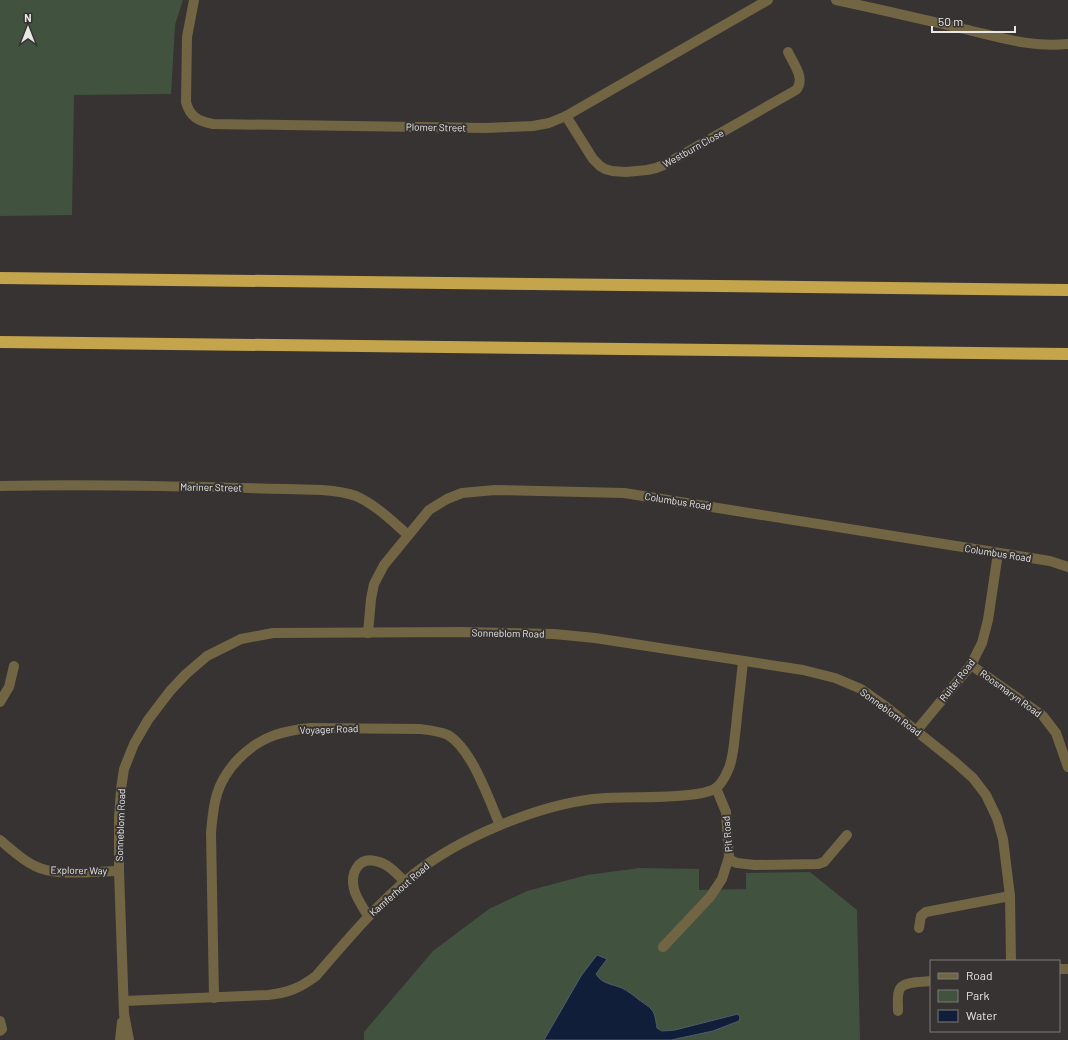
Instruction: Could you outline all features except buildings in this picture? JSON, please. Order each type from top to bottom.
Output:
[{"type":"highway","points":[[0,278],[1068,290]]},
{"type":"highway","points":[[0,342],[1068,354]]},
{"type":"street","name":"Plomer Street","points":[[194,0],[187,38],[186,102],[188,111],[202,122],[213,124],[485,128],[533,126],[549,123],[566,116],[766,0]]},
{"type":"street","points":[[836,0],[878,8],[1026,44],[1054,46],[1068,44]]},
{"type":"street","name":"Westburn Close","points":[[566,116],[593,159],[605,169],[626,172],[656,168],[796,90],[800,86],[800,79],[788,52]]},
{"type":"street","name":"Mariner Street","points":[[0,486],[51,485],[194,487],[322,490],[342,492],[368,502],[408,535]]},
{"type":"street","name":"Columbus Road","points":[[368,633],[374,584],[384,565],[429,510],[448,499],[462,494],[495,490],[563,490],[624,493],[654,497],[1050,561],[1068,567]]},
{"type":"street","name":"Ruiter Road","points":[[917,730],[971,665],[982,643],[988,620],[998,553]]},
{"type":"street","name":"Sonneblom Road","points":[[120,1040],[124,1014],[124,1001],[119,871],[119,818],[124,769],[134,744],[148,720],[170,691],[186,674],[207,656],[241,640],[273,633],[460,632],[554,634],[595,638],[803,670],[835,678],[861,689],[917,730],[973,778],[986,795],[997,818],[1003,839],[1010,896],[1011,960]]},
{"type":"street","points":[[716,788],[723,780],[729,768],[733,751],[743,661]]},
{"type":"street","name":"Roosmaryn Road","points":[[971,665],[1043,716],[1056,732],[1068,767]]},
{"type":"street","points":[[0,702],[9,687],[14,666]]},
{"type":"street","name":"Voyager Road","points":[[214,998],[211,834],[213,813],[217,794],[222,781],[230,769],[242,756],[257,744],[275,735],[294,730],[311,728],[433,730],[447,735],[458,743],[467,754],[500,825]]},
{"type":"street","name":"Kamferhout Road","points":[[124,1001],[268,996],[283,994],[305,984],[316,976],[368,916],[405,882],[439,856],[500,825],[542,810],[594,799],[683,796],[708,792],[716,788]]},
{"type":"street","name":"Pit Road","points":[[716,788],[726,812],[729,857],[737,864],[818,864],[824,862],[847,835]]},
{"type":"street","name":"Explorer Way","points":[[0,840],[22,858],[42,869],[66,872],[119,871]]},
{"type":"street","points":[[663,947],[710,897],[722,879],[729,857]]},
{"type":"street","points":[[368,916],[354,889],[353,876],[357,867],[364,862],[375,860],[386,865],[405,882]]},
{"type":"street","points":[[919,928],[921,916],[926,912],[1010,896]]},
{"type":"street","points":[[898,1011],[899,990],[901,986],[909,983],[930,981]]},
{"type":"street","name":"Sonneblom Road","points":[[124,1014],[129,1040]]},
{"type":"street","points":[[0,1020],[2,1029],[0,1031]]},
{"type":"green space","points":[[0,0],[183,0],[175,25],[171,94],[74,95],[72,215],[0,216]]},
{"type":"green space","points":[[640,868],[699,869],[699,890],[746,889],[746,873],[810,872],[857,910],[860,1040],[364,1040],[364,1032],[433,951],[489,909],[527,891],[587,875]]},
{"type":"water","points":[[597,955],[607,959],[596,974],[598,977],[604,982],[626,990],[650,1008],[654,1013],[657,1028],[662,1031],[675,1030],[738,1014],[740,1017],[739,1021],[713,1031],[671,1040],[544,1040],[581,976]]}]
